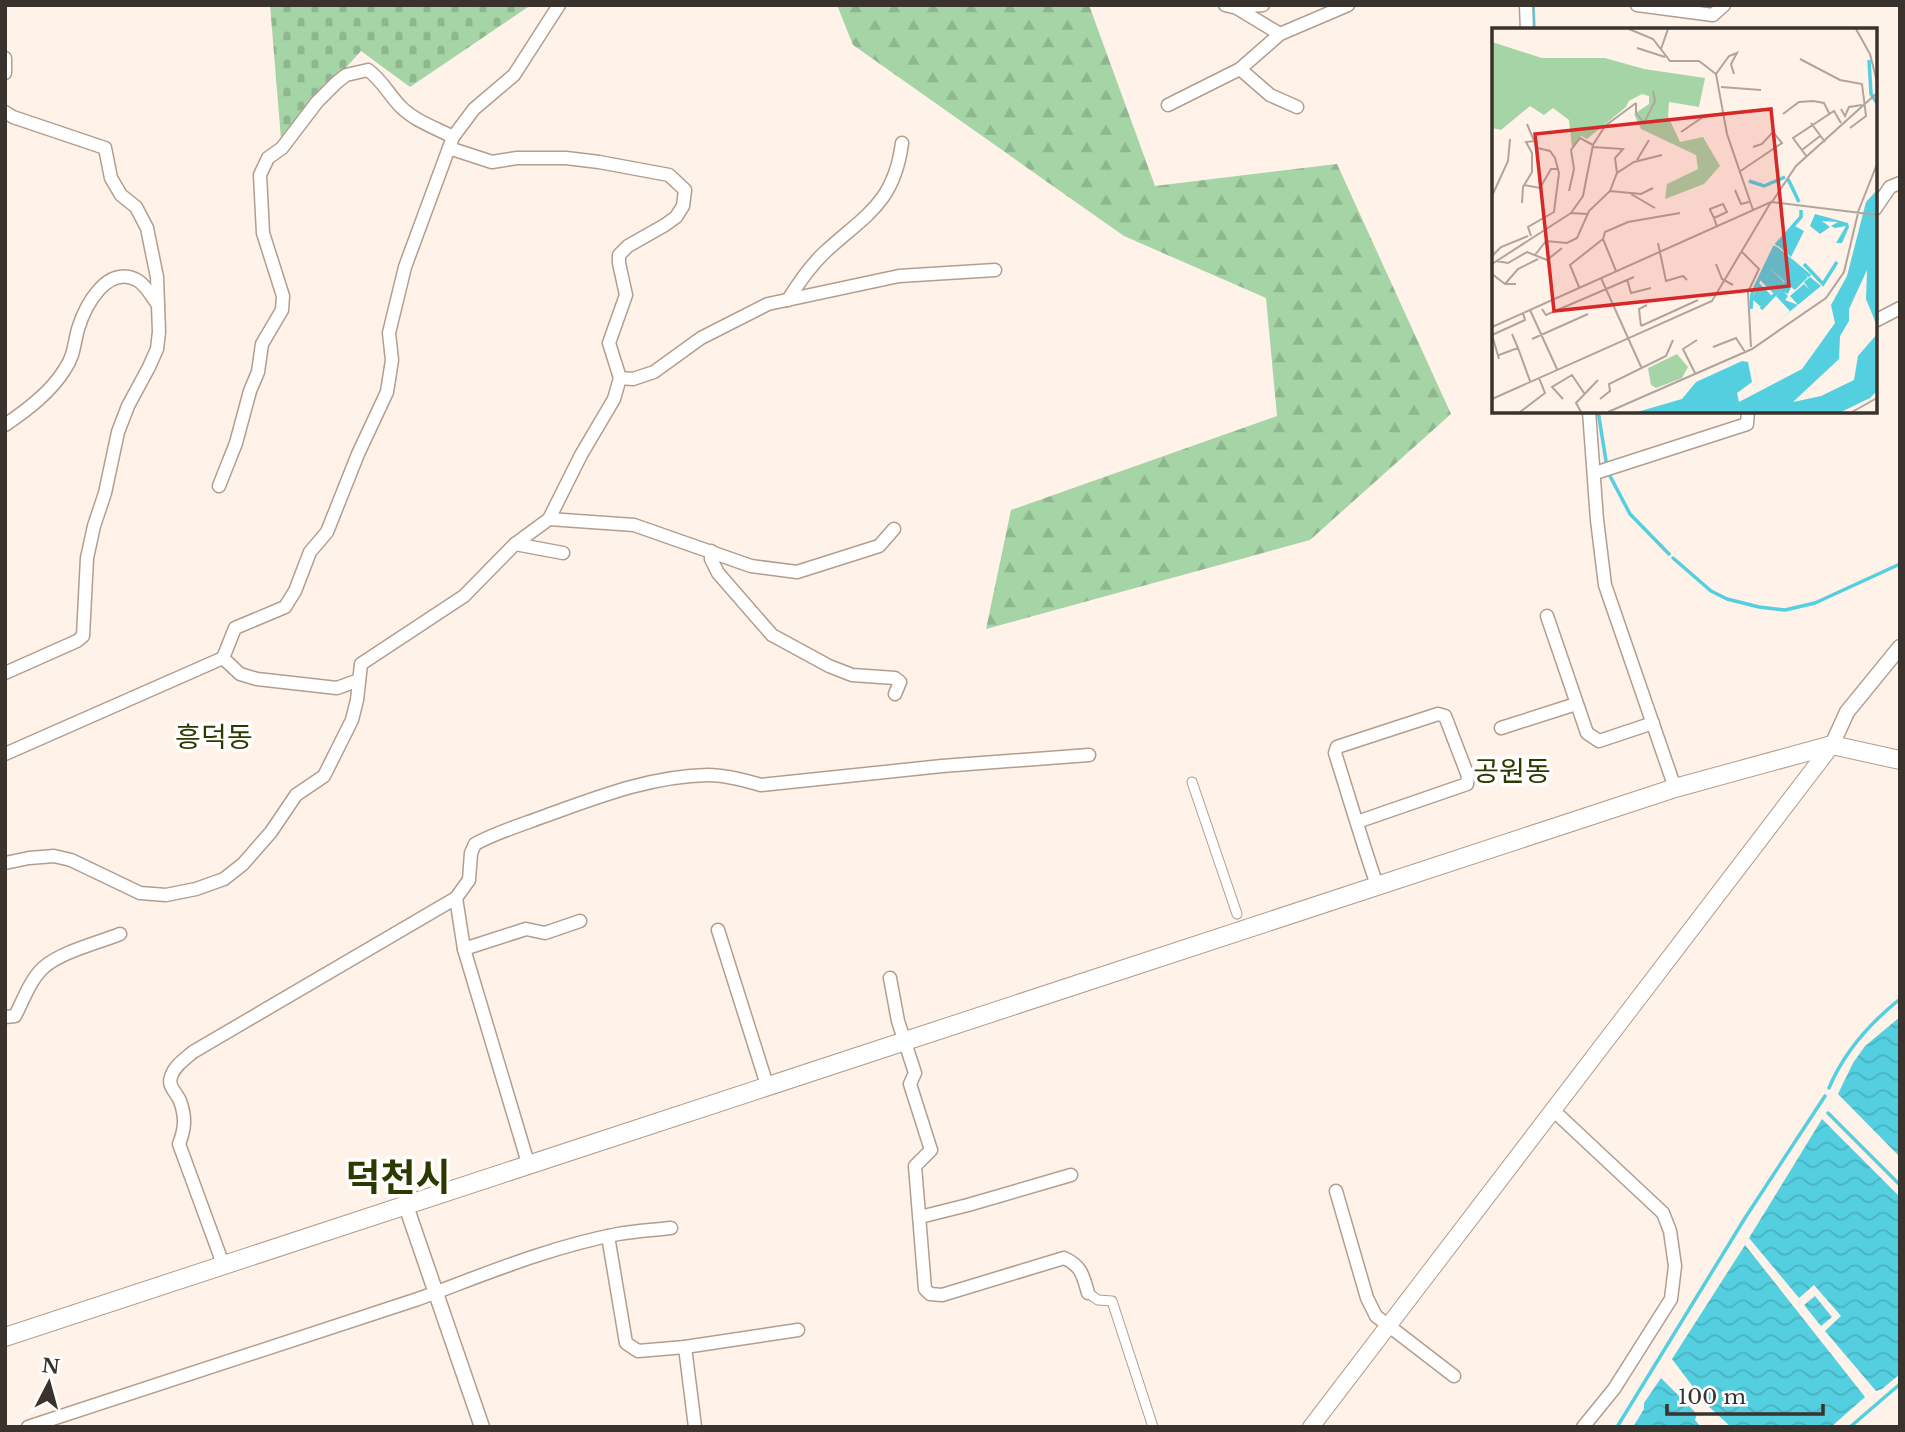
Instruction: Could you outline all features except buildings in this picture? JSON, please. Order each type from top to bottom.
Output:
[{"type":"main road","points":[[5,1337],[405,1203],[1675,788],[1832,745],[1900,760]]},
{"type":"main road","points":[[1311,1427],[1832,745]]},
{"type":"street","points":[[5,754],[223,658],[235,628],[285,607],[295,591],[310,552],[327,532],[358,454],[387,392],[392,360],[389,332],[405,267],[451,143],[474,109],[514,75],[559,5]]},
{"type":"street","points":[[1231,6],[1263,5]]},
{"type":"street","points":[[1168,105],[1240,69],[1280,34],[1348,5]]},
{"type":"street","points":[[1526,5],[1527,28]]},
{"type":"street","points":[[1637,5],[1713,15],[1724,5]]},
{"type":"street","points":[[1231,6],[1280,34]]},
{"type":"street","points":[[5,58],[5,73]]},
{"type":"street","points":[[1240,69],[1270,95],[1297,107]]},
{"type":"street","points":[[5,863],[54,856],[71,860],[140,894],[166,895],[196,889],[224,879],[243,864],[271,832],[296,795],[324,776],[352,720],[361,664],[464,596],[515,544],[549,519],[581,455],[614,399],[620,378],[609,343],[626,295],[619,255],[628,246],[676,217],[683,206],[685,190],[669,175],[599,162],[566,158],[517,158],[492,162],[451,143],[402,108],[378,77],[368,70],[346,75],[336,83],[282,148],[268,158],[260,175],[263,233],[283,296],[282,310],[262,344],[258,372],[236,443],[219,486]]},
{"type":"street","points":[[5,112],[105,148],[111,178],[121,195],[136,206],[147,228],[157,277],[158,306],[157,348],[118,432],[105,493],[94,526],[83,596],[83,636],[5,673]]},
{"type":"street","points":[[788,299],[805,273],[825,252],[869,216],[880,201],[897,173],[902,143]]},
{"type":"street","points":[[1877,206],[1890,187],[1900,183]]},
{"type":"street","points":[[620,378],[633,379],[654,372],[701,338],[768,304],[899,276],[995,270]]},
{"type":"street","points":[[5,425],[32,405],[63,373],[74,353],[78,330],[86,309],[99,290],[112,279],[128,277],[139,281],[158,306]]},
{"type":"street","points":[[1877,320],[1900,308]]},
{"type":"street","points":[[1589,413],[1605,585],[1675,788]]},
{"type":"street","points":[[1595,473],[1747,424],[1748,413]]},
{"type":"street","points":[[549,519],[634,525],[751,566],[797,572],[879,546],[894,529]]},
{"type":"street","points":[[515,544],[563,553]]},
{"type":"street","points":[[711,551],[711,559],[718,573],[772,635],[829,666],[852,675],[895,678],[900,682],[895,694]]},
{"type":"street","points":[[1548,616],[1587,733],[1600,741],[1653,723]]},
{"type":"street","points":[[1832,745],[1847,712],[1900,647]]},
{"type":"street","points":[[223,658],[240,674],[270,681],[337,688],[359,680]]},
{"type":"street","points":[[1501,728],[1576,704]]},
{"type":"street","points":[[1357,822],[1467,784],[1468,776],[1445,716],[1438,714],[1337,747],[1335,753],[1377,885]]},
{"type":"street","points":[[223,1264],[179,1144],[185,1129],[180,1101],[170,1083],[178,1064],[193,1052],[456,898],[469,880],[471,853],[475,844],[622,788],[708,775],[761,785],[942,766],[1089,755]]},
{"type":"street","points":[[1192,782],[1237,914]]},
{"type":"street","points":[[456,898],[464,949],[528,1163]]},
{"type":"street","points":[[464,949],[526,929],[545,933],[580,921]]},
{"type":"street","points":[[719,930],[766,1085]]},
{"type":"street","points":[[5,1017],[15,1016],[43,968],[60,957],[120,934]]},
{"type":"street","points":[[890,978],[898,1021],[915,1073],[910,1084],[931,1150],[915,1166],[925,1289],[930,1294],[942,1295],[1064,1258],[1075,1263],[1082,1270],[1088,1293],[1098,1300],[1112,1301],[1153,1427]]},
{"type":"street","points":[[1553,1110],[1663,1213],[1670,1231],[1675,1266],[1671,1299],[1615,1389],[1583,1427]]},
{"type":"street","points":[[919,1217],[1071,1175]]},
{"type":"street","points":[[1336,1191],[1367,1298],[1376,1316],[1454,1376]]},
{"type":"street","points":[[405,1203],[482,1427]]},
{"type":"street","points":[[28,1427],[564,1247],[608,1236],[671,1228]]},
{"type":"street","points":[[608,1236],[626,1342],[638,1351],[685,1347],[798,1330]]},
{"type":"street","points":[[685,1347],[695,1427]]},
{"type":"green space","points":[[270,5],[531,5],[410,87],[361,51],[281,139]]},
{"type":"green space","points":[[837,5],[1089,5],[1155,186],[1337,164],[1451,414],[1310,540],[986,629],[1011,510],[1277,416],[1266,298],[1124,236],[853,45]]},
{"type":"water","points":[[1900,1017],[1900,1157],[1838,1094],[1853,1063],[1865,1046]]},
{"type":"water","points":[[1822,1119],[1900,1197],[1900,1374],[1876,1391],[1825,1331],[1841,1316],[1814,1285],[1799,1298],[1749,1238]]},
{"type":"water","points":[[1745,1245],[1865,1397],[1831,1427],[1731,1427],[1706,1404],[1672,1359]]},
{"type":"water","points":[[1815,1296],[1832,1317],[1821,1326],[1804,1305]]},
{"type":"water","points":[[1661,1378],[1697,1414],[1695,1420],[1701,1427],[1633,1427],[1644,1409],[1644,1403]]},
{"type":"waterway","points":[[1533,5],[1534,28]]},
{"type":"waterway","points":[[1598,413],[1606,461]]},
{"type":"waterway","points":[[1610,476],[1630,514],[1669,554]]},
{"type":"waterway","points":[[1673,558],[1711,591],[1727,599],[1785,610],[1815,603],[1900,564]]},
{"type":"waterway","points":[[1829,1088],[1842,1062],[1859,1039],[1900,999]]},
{"type":"waterway","points":[[1617,1427],[1745,1218],[1825,1096]]},
{"type":"waterway","points":[[1828,1113],[1900,1185]]},
{"type":"waterway","points":[[1850,1427],[1900,1384]]},
{"type":"district","name":"흥덕동","points":[[214,737]]},
{"type":"district","name":"공원동","points":[[1512,771]]},
{"type":"district","name":"덕천시","points":[[398,1178]]}]
